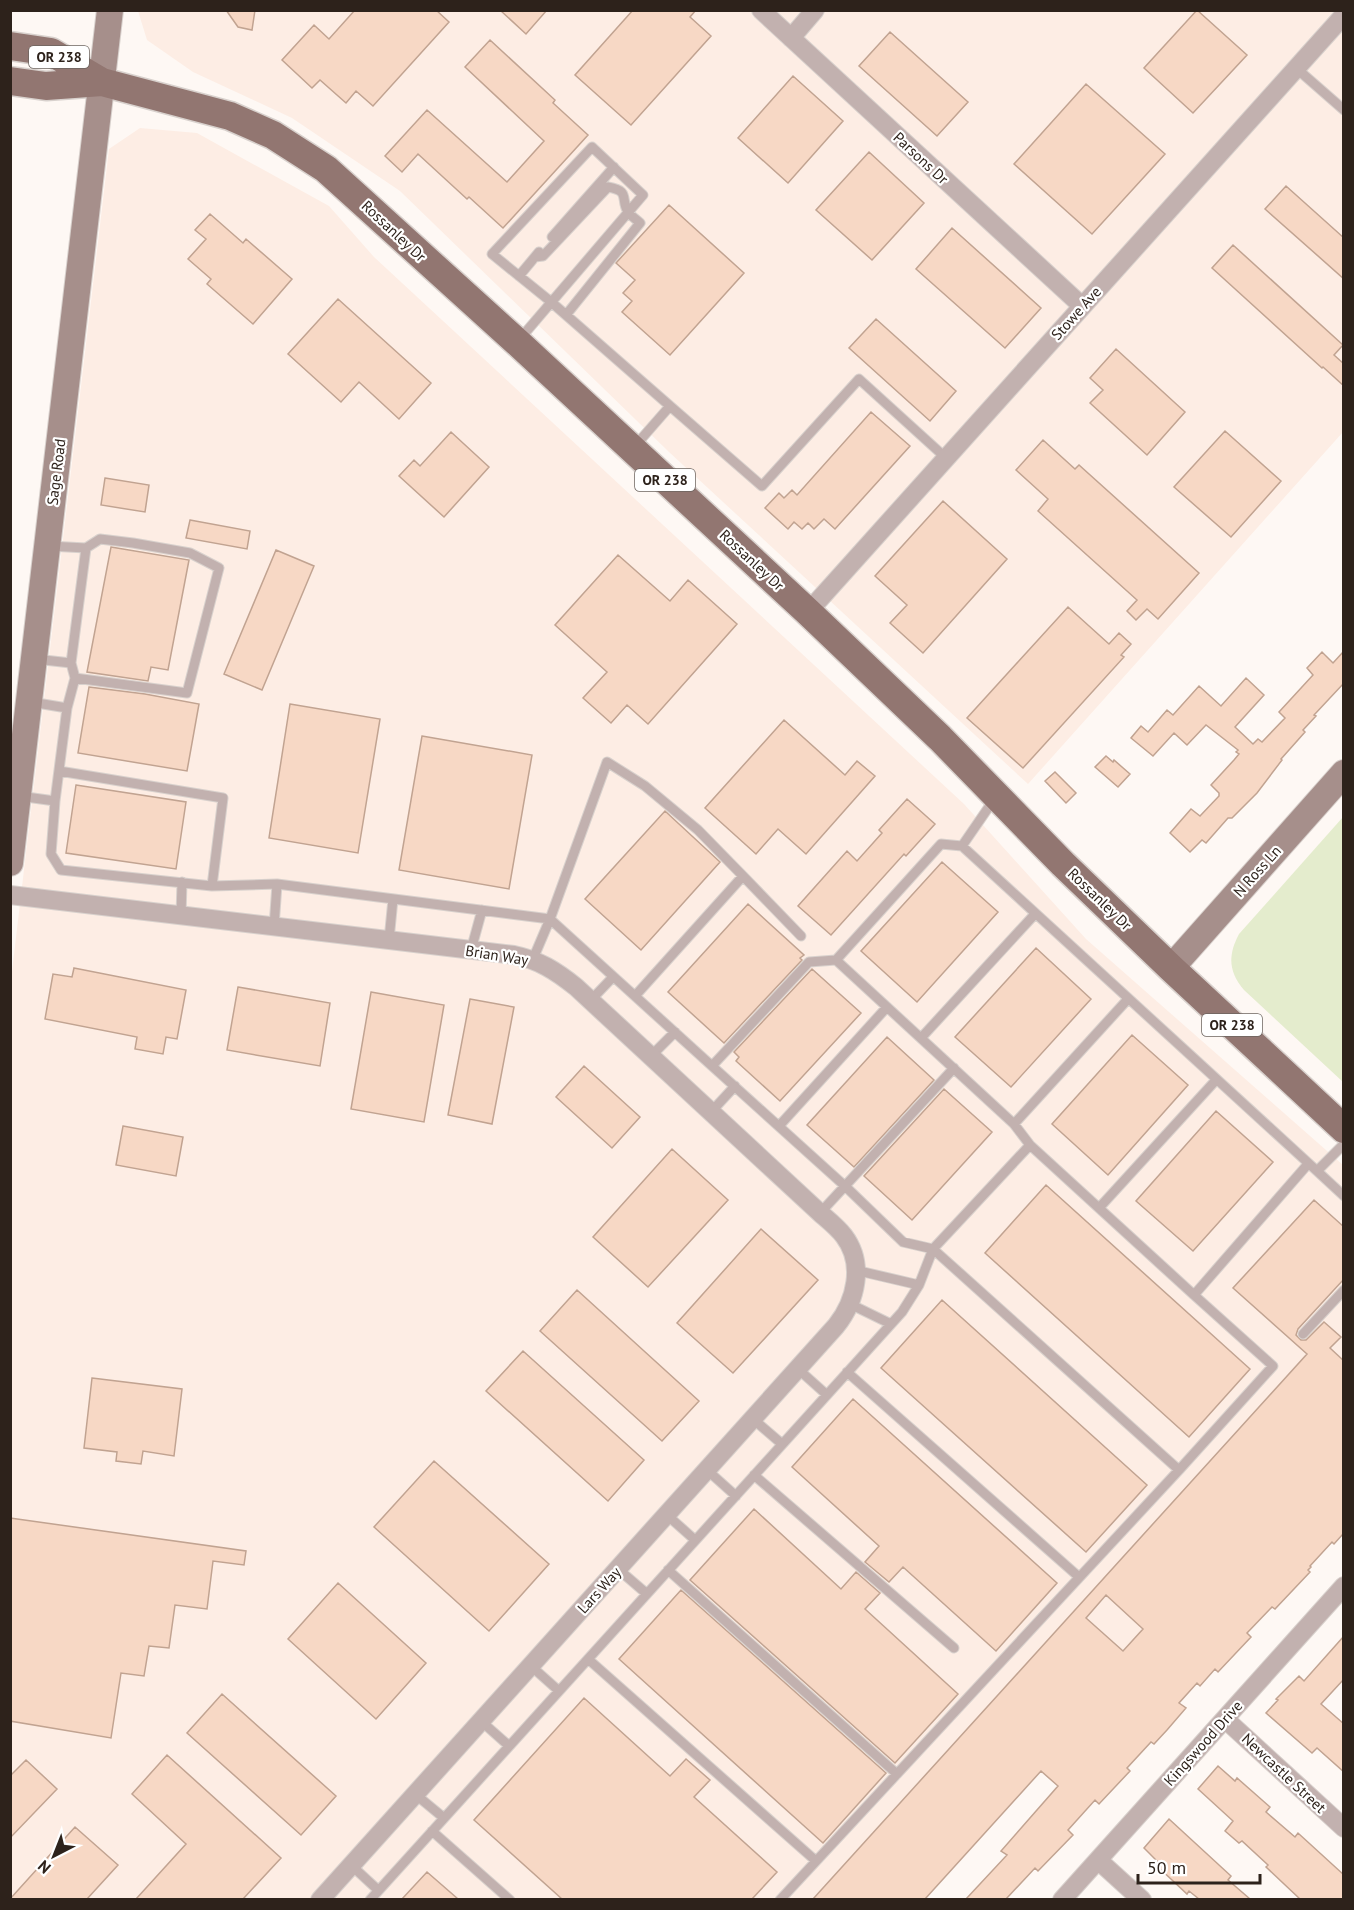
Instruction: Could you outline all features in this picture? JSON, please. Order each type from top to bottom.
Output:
[{"type":"main road","name":"Sage Road","points":[[10,863],[110,10]]},
{"type":"main road","name":"OR 238","points":[[10,46],[51,52],[102,82]]},
{"type":"main road","name":"OR 238","points":[[10,81],[46,86],[102,82]]},
{"type":"main road","name":"Rossanley Dr","points":[[102,82],[230,116],[282,141],[326,169],[517,342],[808,612],[940,738],[1063,864],[1344,1129]]},
{"type":"main road","name":"N Ross Ln","points":[[1171,968],[1344,773]]},
{"type":"street","name":"Parsons Dr","points":[[761,10],[1082,306]]},
{"type":"street","points":[[790,38],[815,10]]},
{"type":"street","name":"Stowe Ave","points":[[808,612],[1344,15]]},
{"type":"street","name":"Brian Way","points":[[10,895],[533,959],[560,974],[591,1000],[843,1235],[850,1246],[855,1270]]},
{"type":"street","name":"Lars Way","points":[[320,1899],[836,1326],[850,1304],[856,1285],[855,1270]]},
{"type":"street","name":"Kingswood Drive","points":[[1062,1899],[1344,1586]]},
{"type":"street","name":"Newcastle Street","points":[[1225,1719],[1344,1828]]},
{"type":"street","points":[[1098,1860],[1142,1899]]},
{"type":"lane","points":[[1296,68],[1344,110]]},
{"type":"lane","points":[[517,342],[550,301],[643,195],[592,147],[492,254],[550,301],[762,486],[860,380],[946,458]]},
{"type":"lane","points":[[519,276],[614,167]]},
{"type":"lane","points":[[535,257],[543,256],[608,186],[617,188],[625,196],[628,212],[640,223],[566,315]]},
{"type":"lane","points":[[632,450],[670,406]]},
{"type":"lane","points":[[48,546],[86,548],[100,539],[133,543],[190,553],[219,568],[187,693],[75,678]]},
{"type":"lane","points":[[86,548],[71,663],[75,678],[67,708],[55,801],[51,854],[61,870],[212,885],[277,884],[550,919],[846,1186],[903,1242],[933,1249],[1179,1470]]},
{"type":"lane","points":[[35,659],[71,663]]},
{"type":"lane","points":[[29,702],[67,708]]},
{"type":"lane","points":[[533,959],[550,919],[607,762],[654,793],[698,830],[801,936]]},
{"type":"lane","points":[[59,771],[223,798],[212,885]]},
{"type":"lane","points":[[18,796],[55,801]]},
{"type":"lane","points":[[962,846],[997,796]]},
{"type":"lane","points":[[712,1066],[809,962],[836,960],[941,844],[962,846],[1344,1196]]},
{"type":"lane","points":[[635,996],[743,876]]},
{"type":"lane","points":[[180,915],[182,882]]},
{"type":"lane","points":[[274,927],[277,884]]},
{"type":"lane","points":[[389,940],[393,899]]},
{"type":"lane","points":[[471,950],[482,910]]},
{"type":"lane","points":[[921,1038],[1035,914]]},
{"type":"lane","points":[[780,1899],[1179,1470],[1273,1365],[1030,1146],[1014,1124],[836,960]]},
{"type":"lane","points":[[591,1000],[613,977]]},
{"type":"lane","points":[[1014,1124],[1128,999]]},
{"type":"lane","points":[[779,1126],[887,1007]]},
{"type":"lane","points":[[651,1056],[675,1032]]},
{"type":"lane","points":[[820,1213],[954,1068]]},
{"type":"lane","points":[[1099,1208],[1216,1080]]},
{"type":"lane","points":[[711,1112],[735,1086]]},
{"type":"lane","points":[[1317,1172],[1344,1144]]},
{"type":"lane","points":[[370,1899],[902,1312],[919,1285],[933,1249],[1030,1146]]},
{"type":"lane","points":[[1194,1295],[1308,1164]]},
{"type":"lane","points":[[855,1270],[919,1285]]},
{"type":"lane","points":[[1303,1334],[1344,1290]]},
{"type":"lane","points":[[850,1304],[891,1324]]},
{"type":"lane","points":[[798,1369],[827,1395]]},
{"type":"lane","points":[[847,1372],[1079,1577]]},
{"type":"lane","points":[[753,1419],[782,1444]]},
{"type":"lane","points":[[707,1470],[736,1496]]},
{"type":"lane","points":[[754,1475],[954,1648]]},
{"type":"lane","points":[[667,1515],[695,1540]]},
{"type":"lane","points":[[618,1569],[647,1594]]},
{"type":"lane","points":[[668,1570],[897,1774]]},
{"type":"lane","points":[[588,1659],[816,1861]]},
{"type":"lane","points":[[531,1665],[559,1691]]},
{"type":"lane","points":[[482,1720],[509,1746]]},
{"type":"lane","points":[[415,1794],[444,1818]]},
{"type":"lane","points":[[432,1831],[510,1899]]},
{"type":"lane","points":[[351,1865],[378,1890]]},
{"type":"shaded area","points":[[138,11],[1343,11],[1343,432],[1028,784],[669,452],[400,191],[292,118],[193,72],[147,40]]},
{"type":"shaded area","points":[[140,128],[197,133],[329,206],[374,257],[964,804],[1086,939],[1343,1165],[1343,1428],[920,1899],[11,1900],[11,980],[109,149]]},
{"type":"green space","points":[[1343,817],[1343,1082],[1244,990],[1235,976],[1231,963],[1239,934]]},
{"type":"building","points":[[226,10],[255,10],[252,30],[238,27]]},
{"type":"building","points":[[355,10],[436,10],[449,22],[373,106],[356,91],[346,103],[320,80],[312,88],[282,60],[314,25],[329,39]]},
{"type":"building","points":[[500,10],[547,10],[526,34]]},
{"type":"building","points":[[633,10],[696,10],[690,17],[711,36],[631,125],[575,75]]},
{"type":"building","points":[[1197,10],[1247,55],[1193,113],[1144,68]]},
{"type":"building","points":[[890,32],[968,102],[937,136],[859,66]]},
{"type":"building","points":[[490,40],[555,100],[553,103],[588,135],[503,228],[418,154],[402,172],[385,156],[427,110],[507,182],[544,141],[465,67]]},
{"type":"building","points":[[793,76],[843,121],[788,183],[738,138]]},
{"type":"building","points":[[1086,84],[1165,154],[1092,234],[1014,164]]},
{"type":"building","points":[[869,152],[924,203],[872,260],[816,210]]},
{"type":"building","points":[[1286,186],[1344,238],[1344,279],[1265,209]]},
{"type":"building","points":[[669,205],[744,273],[670,355],[622,312],[632,301],[623,293],[635,280],[616,263]]},
{"type":"building","points":[[210,214],[243,243],[246,239],[292,279],[253,324],[207,284],[211,279],[188,259],[206,239],[195,230]]},
{"type":"building","points":[[952,228],[1041,308],[1005,348],[916,269]]},
{"type":"building","points":[[1233,245],[1343,345],[1334,355],[1344,364],[1344,386],[1212,268]]},
{"type":"building","points":[[338,299],[431,383],[399,419],[359,382],[341,402],[288,354]]},
{"type":"building","points":[[876,319],[956,391],[930,421],[849,348]]},
{"type":"building","points":[[1116,349],[1185,412],[1147,455],[1090,403],[1103,390],[1090,378]]},
{"type":"building","points":[[871,412],[910,446],[835,529],[824,519],[814,529],[808,523],[802,529],[794,522],[788,529],[765,508],[779,493],[784,498],[792,490],[797,495]]},
{"type":"building","points":[[1225,431],[1281,481],[1231,537],[1174,487]]},
{"type":"building","points":[[451,432],[489,467],[444,517],[399,476],[414,460],[420,466]]},
{"type":"building","points":[[1043,440],[1075,469],[1079,465],[1199,573],[1158,619],[1147,609],[1136,620],[1127,611],[1137,600],[1038,511],[1048,499],[1016,470]]},
{"type":"building","points":[[105,478],[149,485],[145,512],[101,505]]},
{"type":"building","points":[[943,501],[1007,559],[923,653],[890,623],[907,605],[875,576]]},
{"type":"building","points":[[190,520],[250,531],[247,549],[186,538]]},
{"type":"building","points":[[111,547],[189,560],[168,670],[151,667],[148,681],[87,672]]},
{"type":"building","points":[[276,550],[314,566],[262,690],[224,674]]},
{"type":"building","points":[[618,555],[670,601],[688,580],[737,624],[648,724],[627,705],[611,723],[583,698],[607,672],[555,625]]},
{"type":"building","points":[[1068,607],[1109,644],[1119,633],[1131,644],[1121,655],[1124,657],[1023,768],[967,718]]},
{"type":"building","points":[[1344,651],[1344,683],[1314,715],[1316,716],[1303,730],[1305,732],[1281,759],[1257,793],[1232,818],[1228,818],[1206,843],[1202,840],[1190,852],[1170,833],[1191,809],[1200,816],[1219,796],[1211,785],[1239,754],[1236,752],[1238,750],[1206,725],[1187,745],[1174,733],[1153,756],[1131,738],[1141,726],[1148,732],[1167,710],[1173,715],[1199,686],[1221,706],[1246,678],[1264,695],[1235,727],[1253,744],[1258,739],[1262,742],[1285,718],[1279,712],[1313,675],[1307,668],[1322,652],[1333,663]]},
{"type":"building","points":[[89,687],[199,704],[187,771],[78,753]]},
{"type":"building","points":[[290,704],[380,719],[358,853],[269,838]]},
{"type":"building","points":[[784,720],[845,775],[857,761],[875,776],[806,854],[778,829],[756,854],[705,808]]},
{"type":"building","points":[[422,736],[532,755],[509,889],[399,870]]},
{"type":"building","points":[[1106,756],[1130,774],[1118,787],[1095,767]]},
{"type":"building","points":[[1055,772],[1076,793],[1066,803],[1045,781]]},
{"type":"building","points":[[76,785],[186,802],[176,869],[66,853]]},
{"type":"building","points":[[907,799],[935,824],[906,856],[904,854],[831,935],[798,906],[847,851],[857,861],[882,833],[879,830]]},
{"type":"building","points":[[665,811],[720,862],[641,950],[585,899]]},
{"type":"building","points":[[942,862],[998,912],[917,1002],[861,951]]},
{"type":"building","points":[[748,904],[804,955],[800,958],[802,960],[724,1043],[668,992]]},
{"type":"building","points":[[1036,948],[1091,999],[1011,1087],[955,1037]]},
{"type":"building","points":[[74,968],[186,990],[177,1039],[166,1037],[163,1054],[135,1049],[137,1037],[45,1019],[53,974],[72,977]]},
{"type":"building","points":[[812,969],[861,1013],[780,1101],[736,1061],[739,1057],[734,1052]]},
{"type":"building","points":[[238,987],[330,1003],[320,1066],[227,1050]]},
{"type":"building","points":[[371,992],[444,1005],[424,1122],[351,1109]]},
{"type":"building","points":[[470,999],[514,1007],[492,1124],[448,1115]]},
{"type":"building","points":[[1132,1035],[1188,1085],[1108,1175],[1052,1124]]},
{"type":"building","points":[[887,1037],[934,1080],[854,1167],[807,1125]]},
{"type":"building","points":[[584,1066],[640,1117],[612,1148],[556,1097]]},
{"type":"building","points":[[944,1089],[992,1132],[912,1220],[864,1176]]},
{"type":"building","points":[[1216,1111],[1273,1162],[1193,1251],[1136,1201]]},
{"type":"building","points":[[123,1126],[183,1137],[176,1176],[116,1165]]},
{"type":"building","points":[[672,1149],[728,1200],[648,1287],[593,1237]]},
{"type":"building","points":[[1046,1185],[1250,1369],[1189,1437],[985,1253]]},
{"type":"building","points":[[1314,1200],[1344,1227],[1344,1279],[1298,1329],[1296,1335],[1301,1340],[1306,1340],[1324,1322],[1341,1337],[1330,1348],[1344,1361],[1343,1534],[1334,1544],[1332,1542],[1310,1566],[1308,1570],[1310,1572],[1275,1609],[1272,1607],[1247,1633],[1251,1637],[1218,1672],[1215,1669],[1200,1686],[1197,1683],[1179,1703],[1186,1708],[1167,1730],[1154,1744],[1151,1742],[1127,1768],[1130,1771],[1099,1804],[1095,1800],[1068,1830],[1073,1835],[1038,1871],[1035,1868],[1006,1899],[966,1899],[1007,1855],[1001,1851],[1058,1786],[1041,1771],[925,1899],[813,1899],[1307,1354],[1233,1288]],"holes":[[[1106,1595],[1143,1629],[1123,1651],[1086,1618]]]},
{"type":"building","points":[[761,1229],[818,1280],[733,1373],[677,1323]]},
{"type":"building","points":[[577,1290],[699,1401],[662,1441],[540,1331]]},
{"type":"building","points":[[942,1300],[1147,1485],[1086,1552],[881,1368]]},
{"type":"building","points":[[523,1351],[644,1460],[608,1501],[486,1391]]},
{"type":"building","points":[[92,1378],[182,1389],[174,1456],[143,1451],[141,1464],[116,1461],[117,1452],[84,1448]]},
{"type":"building","points":[[853,1399],[1057,1583],[996,1651],[903,1567],[889,1582],[865,1562],[879,1546],[792,1467]]},
{"type":"building","points":[[434,1461],[549,1564],[489,1631],[374,1527]]},
{"type":"building","points":[[754,1509],[841,1589],[856,1572],[880,1593],[865,1609],[958,1694],[895,1763],[690,1580]]},
{"type":"building","points":[[10,1518],[246,1551],[244,1565],[213,1561],[207,1609],[175,1605],[169,1648],[149,1646],[144,1676],[121,1673],[111,1738],[10,1721]]},
{"type":"building","points":[[338,1583],[426,1663],[376,1719],[288,1639]]},
{"type":"building","points":[[681,1590],[886,1773],[823,1843],[619,1659]]},
{"type":"building","points":[[1344,1636],[1344,1679],[1321,1704],[1344,1724],[1344,1772],[1317,1748],[1312,1753],[1266,1713],[1278,1700],[1276,1699],[1299,1676],[1304,1681]]},
{"type":"building","points":[[222,1694],[336,1796],[301,1835],[187,1733]]},
{"type":"building","points":[[584,1698],[670,1776],[686,1759],[710,1780],[694,1797],[777,1872],[752,1899],[562,1899],[474,1820]]},
{"type":"building","points":[[167,1755],[281,1858],[243,1899],[136,1899],[186,1844],[132,1794]]},
{"type":"building","points":[[26,1760],[57,1789],[10,1838],[10,1776]]},
{"type":"building","points":[[1218,1766],[1235,1781],[1237,1778],[1270,1807],[1266,1812],[1295,1837],[1298,1833],[1344,1875],[1344,1899],[1300,1899],[1242,1841],[1239,1843],[1225,1831],[1233,1821],[1198,1789]]},
{"type":"building","points":[[1169,1819],[1231,1876],[1228,1880],[1250,1899],[1199,1899],[1189,1891],[1187,1894],[1157,1866],[1159,1863],[1144,1848]]},
{"type":"building","points":[[75,1827],[118,1865],[87,1899],[10,1899]]},
{"type":"building","points":[[427,1872],[458,1899],[402,1899]]}]
